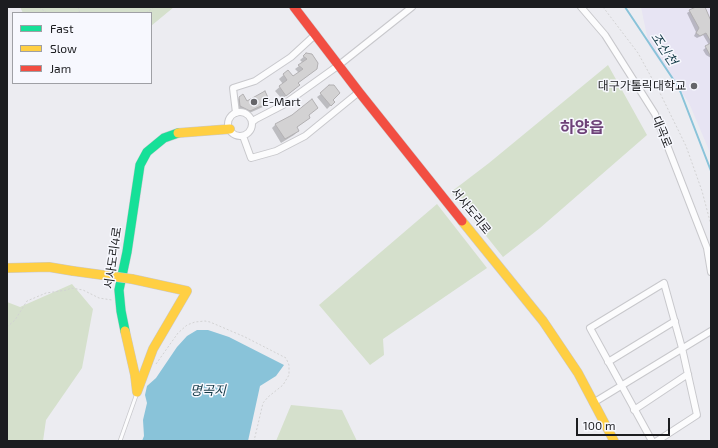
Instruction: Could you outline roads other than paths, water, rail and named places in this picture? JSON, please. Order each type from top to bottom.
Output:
[{"type":"street","name":"서사도리로","points":[[294,7],[359,92],[543,321],[578,373],[614,441]]},
{"type":"street","points":[[252,122],[284,105],[339,65],[412,7]]},
{"type":"street","name":"대곡로","points":[[581,7],[605,35],[655,114],[707,248],[711,272]]},
{"type":"street","points":[[236,113],[233,88],[256,81],[291,57],[316,34]]},
{"type":"street","points":[[243,136],[251,158],[276,151],[306,136],[359,92]]},
{"type":"street","points":[[240,112],[248,115],[252,122],[251,130],[243,136],[235,134],[230,129],[229,121],[233,115],[240,112]]},
{"type":"street","name":"서사도리4로","points":[[137,392],[135,375],[121,311],[119,290],[127,252],[140,165],[147,152],[164,138],[177,133],[230,129]]},
{"type":"street","points":[[7,268],[49,267],[73,270],[132,279],[187,291],[153,349],[137,392]]},
{"type":"street","points":[[652,441],[590,328],[664,283],[682,348],[697,415],[657,441]]},
{"type":"street","points":[[608,362],[675,321]]},
{"type":"street","points":[[594,402],[711,331]]},
{"type":"street","points":[[634,410],[688,374]]},
{"type":"lane","points":[[120,441],[137,392]]},
{"type":"water","name":"명곡지","points":[[197,330],[208,330],[229,337],[284,365],[276,376],[260,386],[248,441],[142,441],[144,436],[143,420],[147,403],[145,395],[147,386],[156,378],[177,347],[187,336]]},
{"type":"waterway","name":"조산천","points":[[625,7],[679,88],[711,171]]},
{"type":"place","name":"대구가톨릭대학교","points":[[694,86]]},
{"type":"place","name":"E-Mart","points":[[254,102]]},
{"type":"district","name":"하양읍","points":[[582,128]]}]
